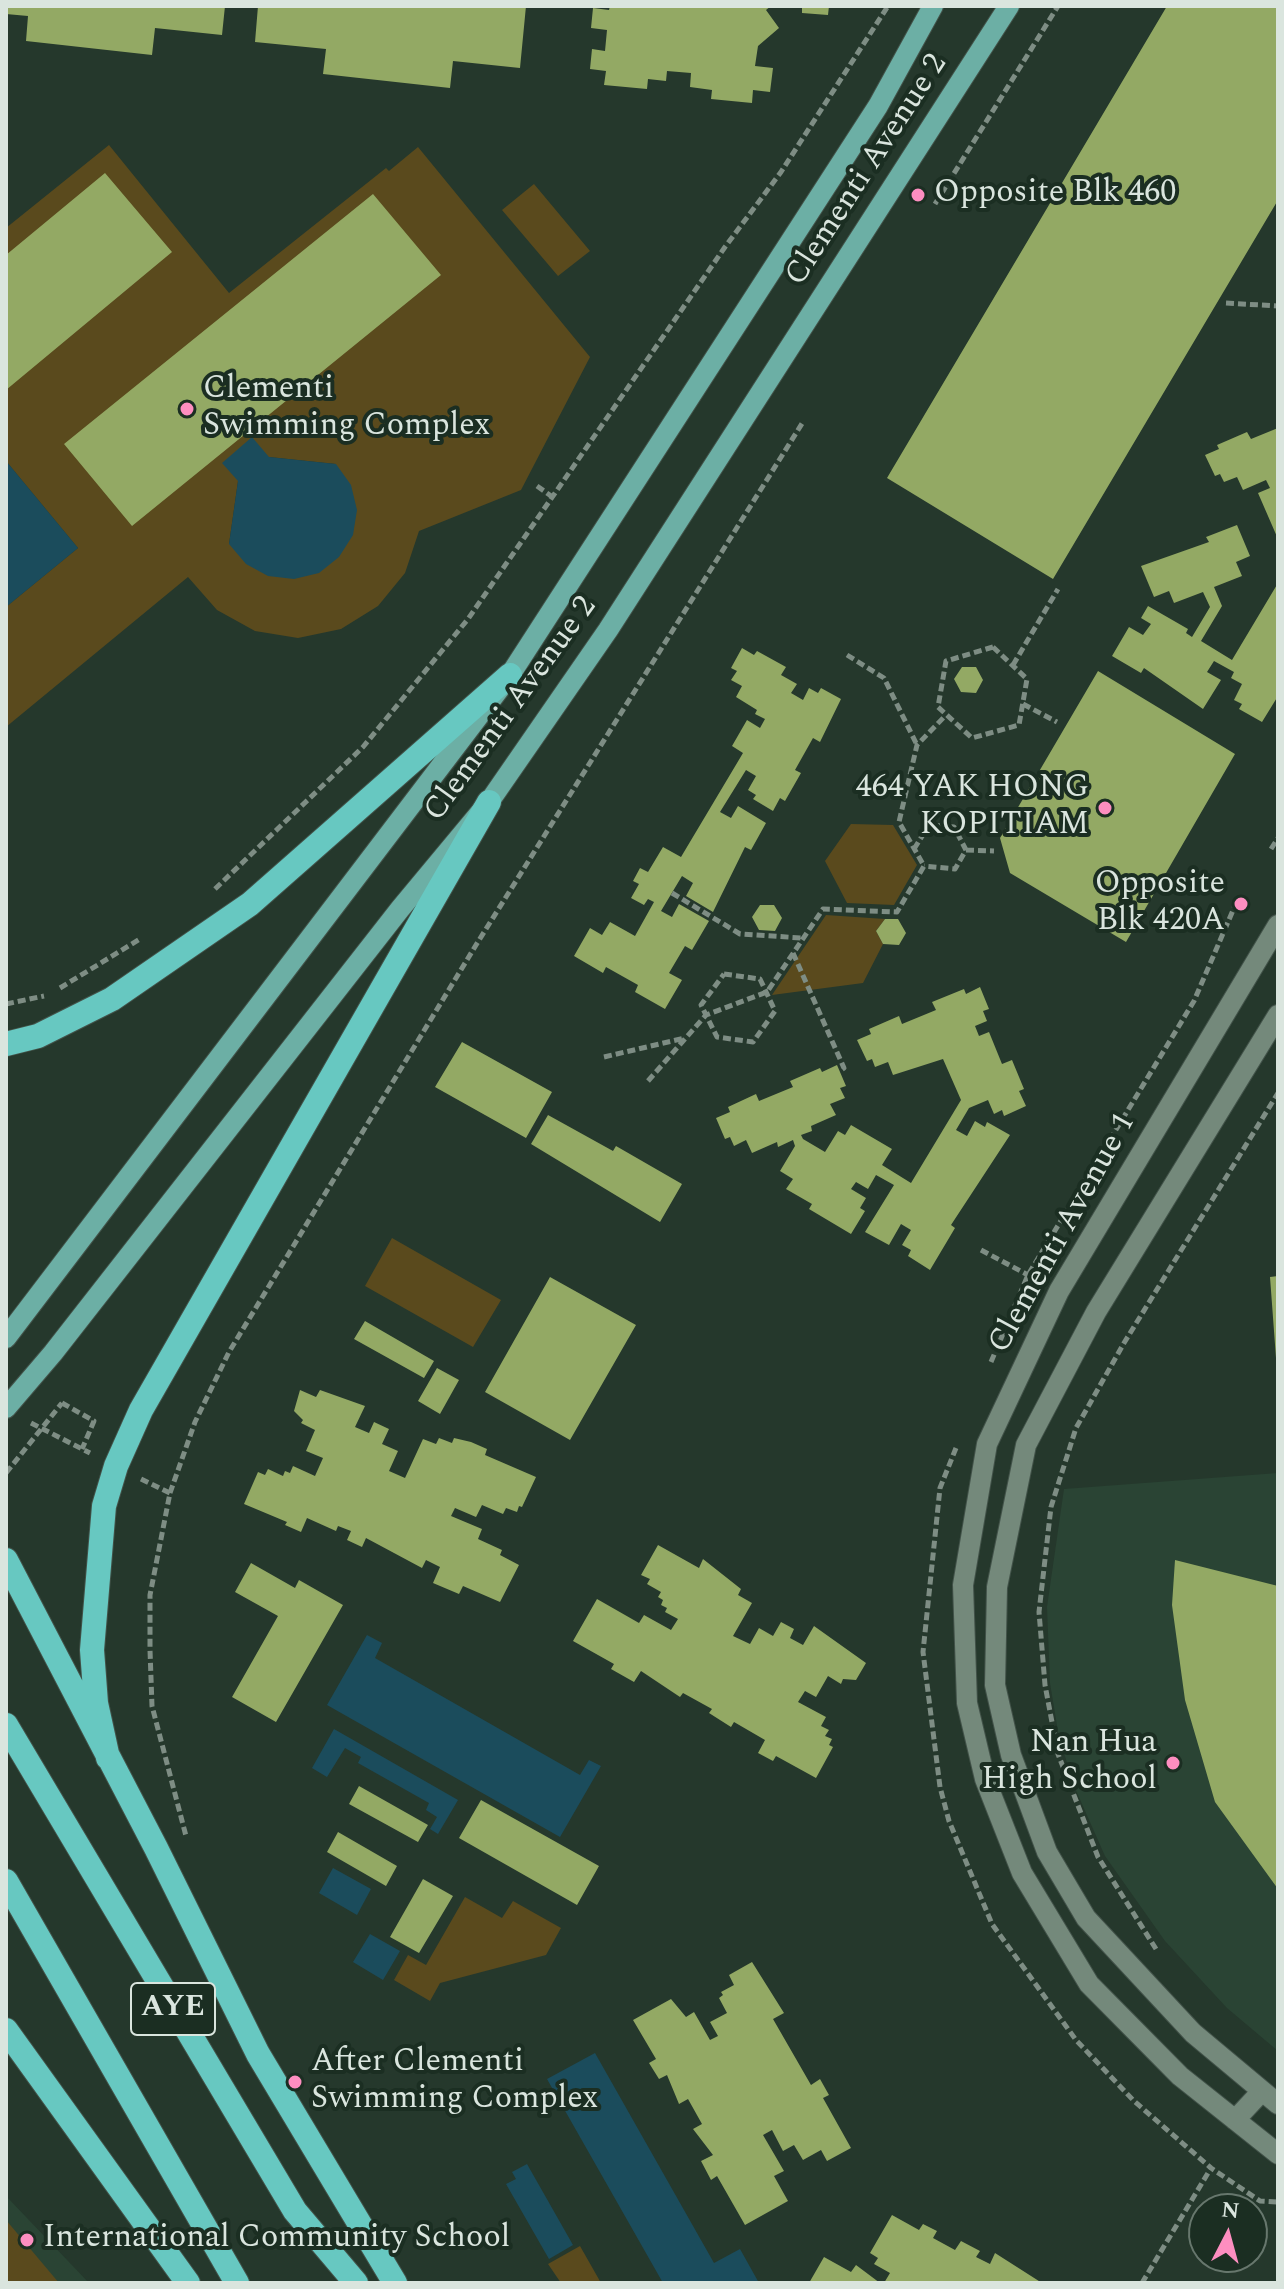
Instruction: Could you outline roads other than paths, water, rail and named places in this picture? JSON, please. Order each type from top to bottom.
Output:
[{"type":"highway","points":[[6,1044],[38,1036],[112,999],[250,904],[510,675]]},
{"type":"highway","points":[[108,1758],[96,1703],[92,1650],[104,1506],[116,1466],[141,1410],[489,802]]},
{"type":"highway","points":[[6,1560],[258,2054],[395,2283]]},
{"type":"highway","name":"AYE","points":[[6,1725],[295,2211],[356,2283]]},
{"type":"highway","name":"AYE","points":[[6,1881],[237,2283]]},
{"type":"highway","points":[[6,2030],[188,2283]]},
{"type":"main road","name":"Clementi Avenue 2","points":[[11,1332],[510,675],[878,106],[933,6]]},
{"type":"main road","name":"Clementi Avenue 2","points":[[12,1412],[53,1353],[390,921],[489,802],[608,630],[1009,6]]},
{"type":"street","name":"Clementi Avenue 1","points":[[1278,925],[1059,1291],[987,1444],[963,1585],[967,1703],[985,1779],[1022,1873],[1089,1984],[1180,2076],[1278,2154]]},
{"type":"street","name":"Clementi Avenue 1","points":[[1270,2098],[1193,2033],[1086,1918],[1047,1852],[1011,1755],[995,1685],[997,1587],[1026,1445],[1096,1312],[1278,1015]]},
{"type":"street","points":[[1235,2120],[1270,2098]]},
{"type":"water","points":[[252,437],[269,457],[336,464],[351,485],[357,510],[353,535],[339,557],[319,573],[294,579],[268,576],[246,564],[229,544],[238,481],[222,463]]},
{"type":"water","points":[[6,461],[78,548],[6,607]]},
{"type":"water","points":[[367,1635],[382,1643],[375,1658],[580,1775],[589,1760],[601,1766],[560,1837],[327,1705]]},
{"type":"water","points":[[334,1729],[458,1800],[438,1834],[430,1829],[437,1817],[426,1810],[429,1803],[358,1763],[361,1757],[345,1748],[327,1777],[312,1768]]},
{"type":"water","points":[[333,1868],[371,1889],[357,1915],[319,1893]]},
{"type":"water","points":[[370,1934],[400,1951],[383,1980],[353,1962]]},
{"type":"water","points":[[595,2053],[714,2263],[740,2249],[759,2283],[663,2283],[547,2079]]},
{"type":"water","points":[[527,2164],[573,2245],[549,2259],[506,2184],[516,2179],[512,2172]]},
{"type":"place","name":"Opposite Blk 460","points":[[918,195]]},
{"type":"place","name":"Clementi Swimming Complex","points":[[187,409]]},
{"type":"place","name":"464 YAK HONG KOPITIAM","points":[[1105,808]]},
{"type":"place","name":"Opposite Blk 420A","points":[[1241,904]]},
{"type":"place","name":"Nan Hua High School","points":[[1173,1763]]},
{"type":"place","name":"After Clementi Swimming Complex","points":[[295,2082]]},
{"type":"place","name":"International Community School","points":[[27,2240]]}]
